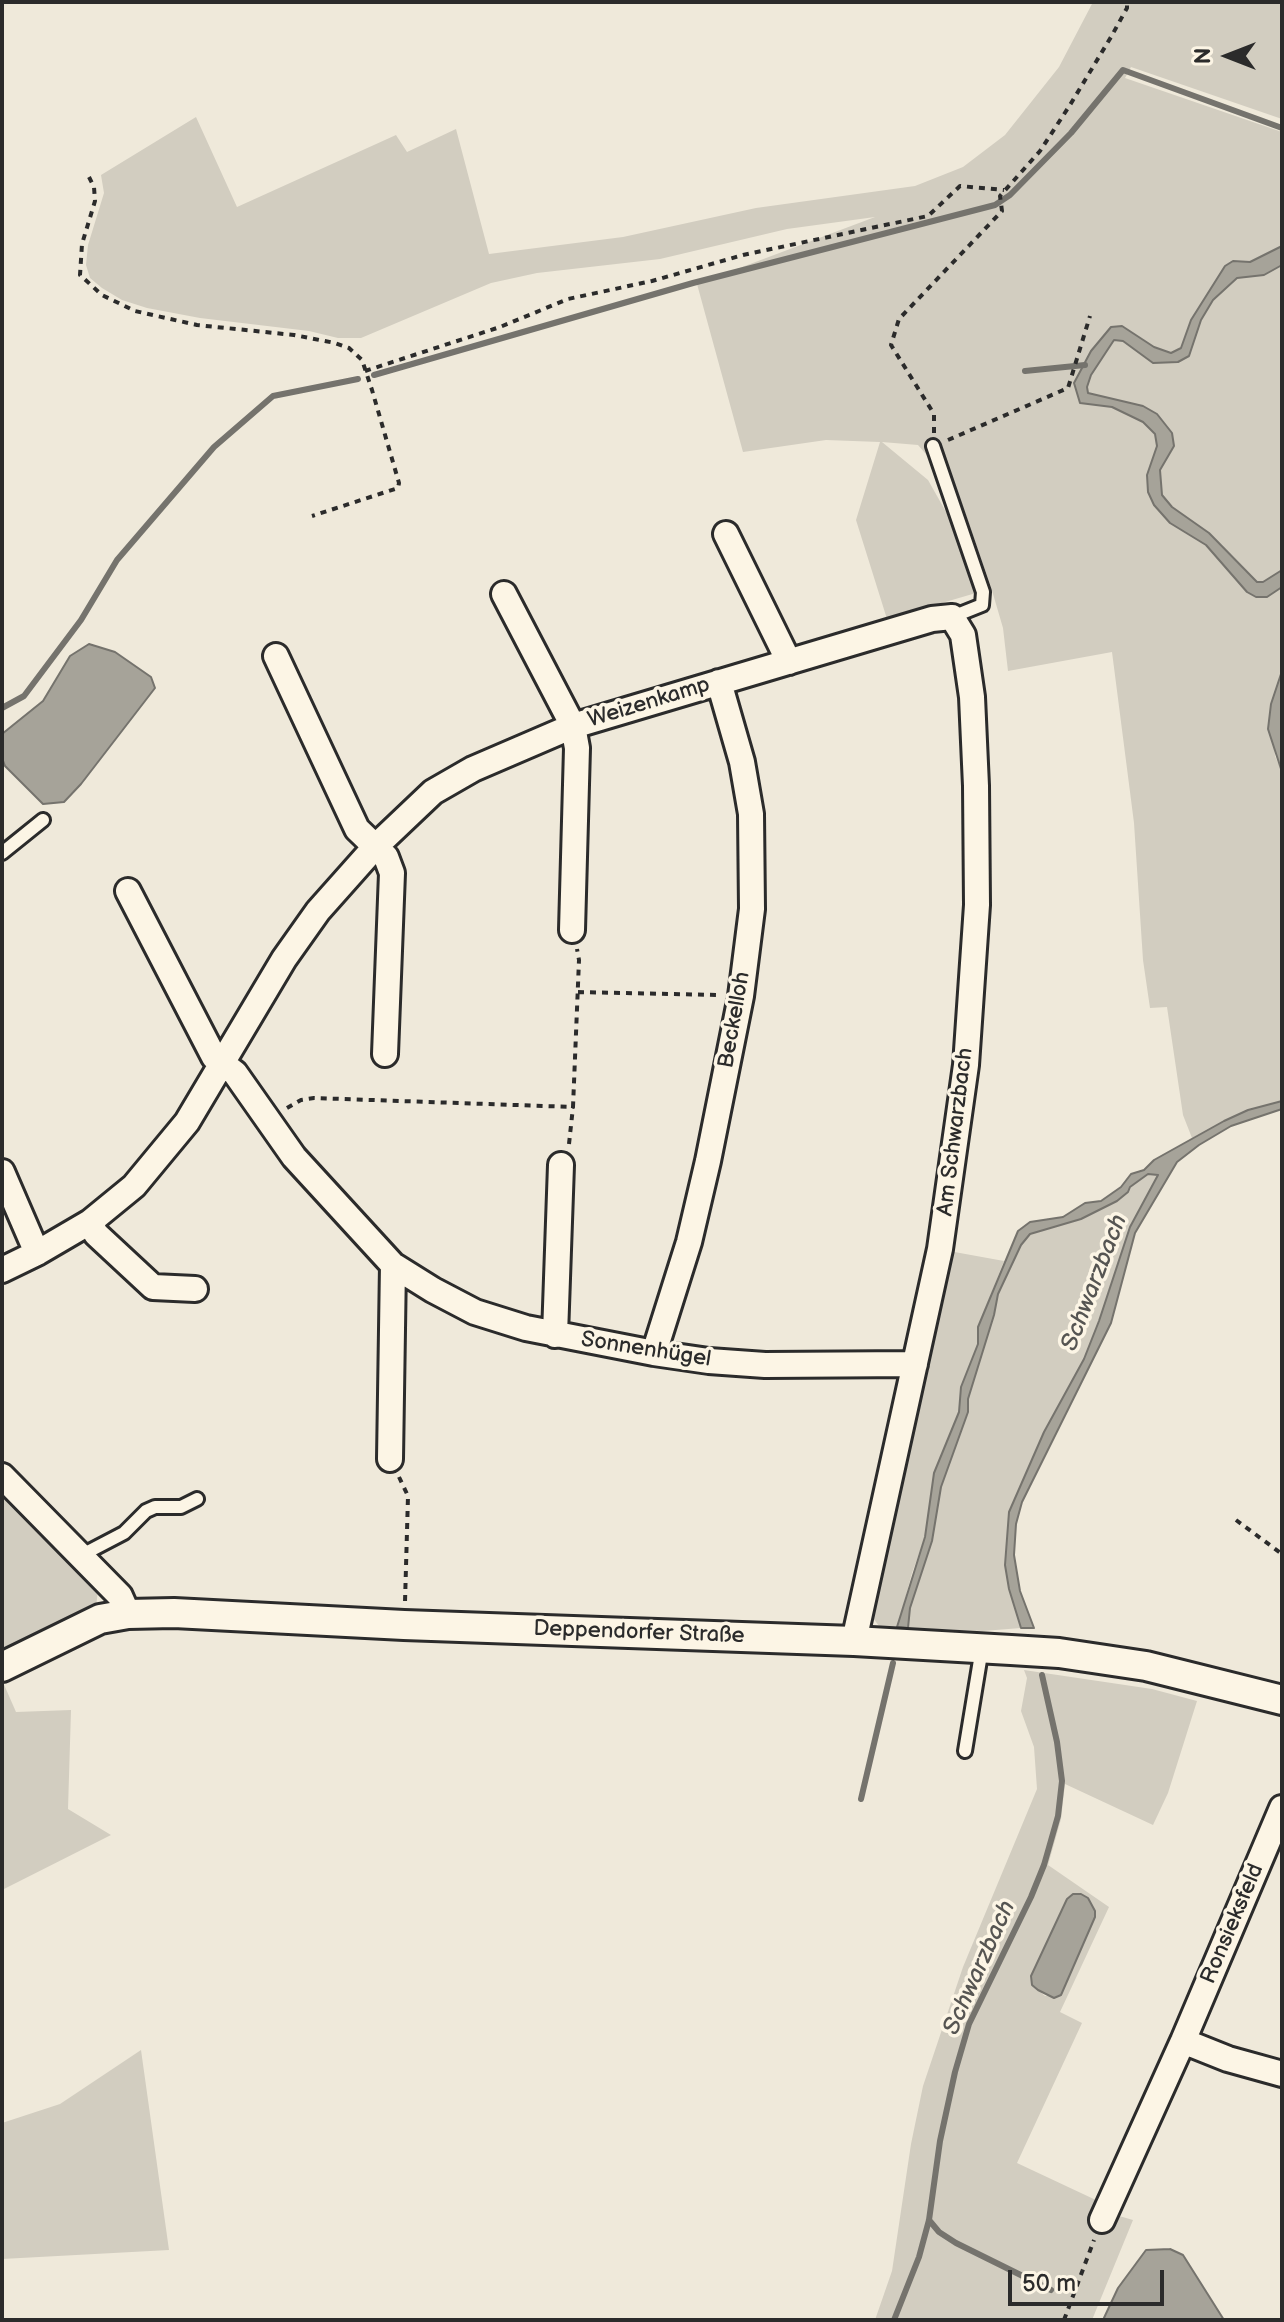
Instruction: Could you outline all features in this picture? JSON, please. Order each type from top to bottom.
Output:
[{"type":"street","points":[[726,534],[789,662]]},
{"type":"street","points":[[504,594],[573,726],[577,748],[572,930]]},
{"type":"street","name":"Weizenkamp","points":[[2,1270],[90,1222],[134,1186],[187,1122],[284,959],[318,911],[374,848],[433,792],[473,769],[573,726],[932,619],[952,617]]},
{"type":"street","name":"Am Schwarzbach","points":[[854,1641],[940,1249],[966,1065],[977,905],[976,786],[972,697],[963,635],[952,617]]},
{"type":"street","points":[[276,656],[357,829],[386,857],[392,873],[385,1054]]},
{"type":"street","name":"Beckelloh","points":[[654,1353],[689,1242],[708,1161],[741,996],[752,909],[751,814],[742,762],[719,682]]},
{"type":"street","points":[[128,891],[214,1057],[223,1064]]},
{"type":"street","name":"Sonnenhügel","points":[[223,1064],[235,1073],[294,1157],[393,1265],[475,1312],[555,1335],[709,1361],[765,1365],[915,1364]]},
{"type":"street","points":[[555,1335],[561,1165]]},
{"type":"street","points":[[2,1172],[37,1253]]},
{"type":"street","points":[[90,1222],[96,1234],[153,1287],[195,1289]]},
{"type":"street","points":[[390,1459],[393,1265]]},
{"type":"street","points":[[2,1476],[120,1596],[128,1614]]},
{"type":"street","name":"Deppendorfer Straße","points":[[2,1667],[100,1619],[128,1614],[174,1613],[404,1625],[854,1641],[1059,1653],[1134,1664],[1282,1700]]},
{"type":"street","name":"Ronsieksfeld","points":[[1102,2220],[1183,2041],[1282,1808]]},
{"type":"street","points":[[1183,2041],[1228,2059],[1282,2074]]},
{"type":"lane","points":[[933,446],[983,592],[982,605],[952,617]]},
{"type":"lane","points":[[2,853],[43,820]]},
{"type":"lane","points":[[80,1556],[124,1533],[146,1511],[155,1507],[188,1506],[197,1499]]},
{"type":"lane","points":[[965,1751],[982,1648]]},
{"type":"path","points":[[1090,316],[1068,388],[933,446],[934,414],[891,345],[899,319],[1002,211],[1000,196],[1040,151],[1111,37],[1127,8],[1127,2]]},
{"type":"path","points":[[89,177],[94,187],[95,201],[82,244],[80,275],[102,295],[135,311],[197,325],[294,335],[335,343],[349,348],[362,360],[398,488],[312,516]]},
{"type":"path","points":[[365,371],[500,327],[568,299],[652,281],[743,255],[928,216],[960,186],[1004,190]]},
{"type":"path","points":[[561,1165],[571,1139],[573,1107],[579,960],[572,930]]},
{"type":"path","points":[[578,992],[741,996]]},
{"type":"path","points":[[268,1119],[301,1100],[314,1098],[573,1107]]},
{"type":"path","points":[[390,1459],[408,1496],[404,1625]]},
{"type":"path","points":[[1236,1520],[1282,1554]]},
{"type":"path","points":[[1064,2320],[1102,2220]]},
{"type":"shaded area","points":[[1093,2],[1282,2],[1282,119],[1131,67],[1125,78],[1282,132],[1282,246],[1250,262],[1233,261],[1191,320],[1181,347],[1171,353],[1154,347],[1122,326],[1091,351],[1079,377],[1080,403],[1112,407],[1143,422],[1155,435],[1157,446],[1147,475],[1170,523],[1206,545],[1247,592],[1267,597],[1282,587],[1282,671],[1271,704],[1275,756],[1282,772],[1282,1101],[1248,1110],[1192,1138],[1183,1115],[1167,1007],[1150,1008],[1143,960],[1134,823],[1112,652],[1008,671],[1003,628],[957,490],[918,445],[882,442],[928,480],[954,526],[976,593],[887,619],[856,520],[880,442],[826,440],[743,452],[697,284],[875,217],[787,229],[660,259],[537,273],[491,283],[361,338],[338,338],[309,331],[200,318],[147,308],[122,300],[102,288],[90,278],[86,265],[88,245],[104,193],[101,175],[196,117],[237,207],[396,135],[407,152],[456,129],[489,254],[623,237],[756,208],[915,186],[963,167],[1005,135],[1059,67]]},
{"type":"shaded area","points":[[1282,246],[1282,265],[1264,275],[1237,278],[1213,300],[1201,320],[1189,356],[1178,362],[1153,363],[1123,341],[1114,340],[1091,375],[1087,387],[1088,393],[1143,406],[1157,414],[1172,433],[1174,446],[1160,470],[1162,495],[1172,507],[1209,533],[1257,582],[1263,582],[1282,570],[1282,587],[1267,597],[1256,597],[1247,592],[1206,545],[1170,523],[1154,505],[1148,492],[1147,475],[1157,446],[1155,434],[1143,422],[1112,407],[1080,403],[1074,383],[1091,351],[1111,327],[1122,326],[1154,347],[1171,353],[1181,348],[1191,320],[1225,266],[1233,261],[1250,262]]},
{"type":"shaded area","points":[[1282,265],[1282,570],[1263,582],[1257,582],[1209,533],[1172,507],[1162,495],[1160,470],[1174,447],[1172,433],[1157,414],[1143,406],[1088,393],[1087,387],[1091,375],[1114,340],[1123,341],[1153,363],[1189,356],[1201,320],[1213,300],[1237,278],[1264,275]]},
{"type":"shaded area","points":[[89,644],[115,652],[151,677],[155,688],[64,802],[43,804],[5,766],[2,734],[43,701],[70,656]]},
{"type":"shaded area","points":[[1282,671],[1282,772],[1268,729],[1271,704]]},
{"type":"shaded area","points":[[1282,1101],[1282,1109],[1231,1126],[1177,1162],[1135,1233],[1111,1323],[1022,1502],[1016,1524],[1014,1555],[1020,1591],[1034,1628],[1021,1628],[1009,1589],[1005,1565],[1009,1512],[1044,1432],[1084,1359],[1130,1227],[1158,1175],[1148,1174],[1117,1201],[1081,1219],[1030,1234],[1021,1245],[998,1294],[968,1399],[968,1412],[941,1487],[932,1541],[910,1608],[908,1628],[897,1627],[925,1537],[934,1473],[959,1412],[961,1387],[978,1344],[978,1327],[1018,1231],[1030,1222],[1063,1217],[1085,1203],[1101,1201],[1121,1187],[1131,1174],[1144,1170],[1154,1160],[1224,1121],[1248,1110]]},
{"type":"shaded area","points":[[1148,1174],[1159,1174],[1130,1227],[1084,1359],[1044,1432],[1009,1512],[1009,1589],[1021,1628],[983,1631],[908,1628],[910,1608],[932,1541],[941,1487],[968,1412],[968,1399],[998,1294],[1021,1245],[1030,1234],[1081,1219],[1101,1209]]},
{"type":"shaded area","points":[[949,1251],[1004,1261],[978,1327],[978,1344],[961,1387],[959,1412],[934,1473],[925,1537],[899,1622],[897,1627],[879,1626],[870,1614]]},
{"type":"shaded area","points":[[2,1495],[98,1590],[96,1607],[2,1657]]},
{"type":"shaded area","points":[[1024,1670],[1152,1689],[1197,1701],[1168,1793],[1153,1825],[1065,1784],[1061,1819],[1048,1865],[1109,1907],[1060,2012],[1082,2023],[1017,2163],[1098,2201],[1095,2209],[1133,2220],[1092,2320],[875,2320],[892,2271],[923,2086],[963,1967],[1037,1789],[1034,1747],[1021,1711],[1027,1678]],"holes":[[[1095,1917],[1061,1995],[1045,1996],[1032,1985]]]},
{"type":"shaded area","points":[[2,1680],[16,1712],[71,1710],[68,1809],[111,1835],[2,1890]]},
{"type":"shaded area","points":[[1073,1894],[1088,1898],[1095,1917],[1061,1995],[1054,1998],[1032,1985],[1031,1976],[1067,1899]]},
{"type":"shaded area","points":[[141,2050],[169,2250],[2,2259],[2,2123],[60,2104]]},
{"type":"shaded area","points":[[1170,2249],[1183,2255],[1224,2320],[1103,2320],[1118,2288],[1146,2250]]},
{"type":"waterway","points":[[374,375],[693,283],[995,205],[1010,195],[1071,133],[1123,70],[1282,128]]},
{"type":"waterway","points":[[1025,371],[1085,365]]},
{"type":"waterway","points":[[2,708],[24,696],[81,620],[117,560],[214,447],[273,396],[358,379]]},
{"type":"waterway","points":[[861,1799],[893,1663]]},
{"type":"waterway","name":"Schwarzbach","points":[[894,2320],[919,2257],[929,2220],[940,2141],[969,2024],[1031,1897],[1058,1816],[1062,1781],[1042,1675]]},
{"type":"waterway","points":[[929,2220],[939,2232],[956,2243],[1051,2290]]}]
